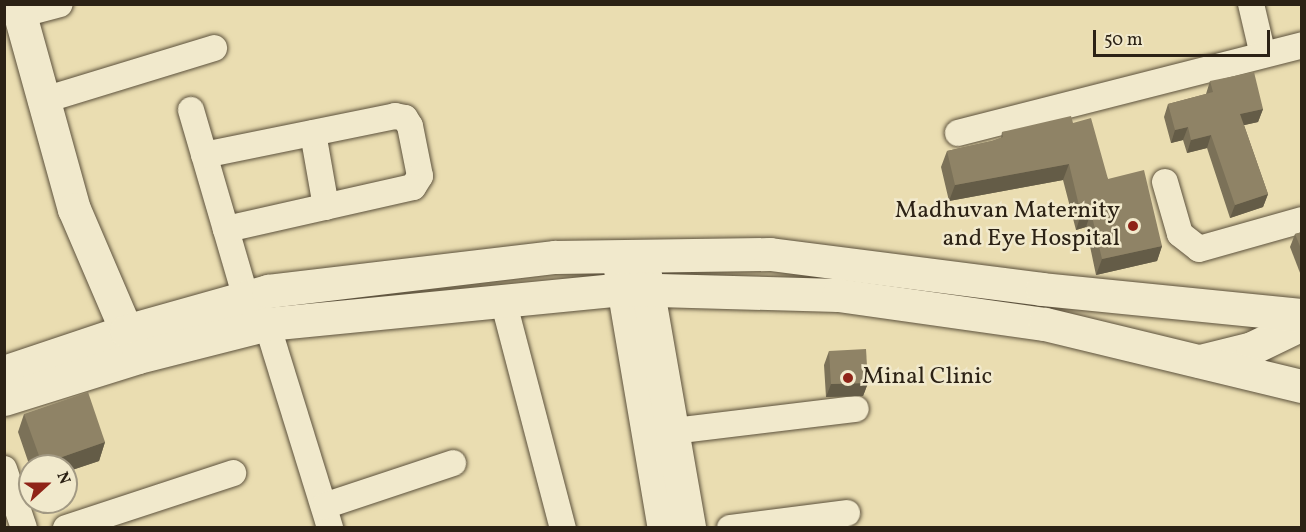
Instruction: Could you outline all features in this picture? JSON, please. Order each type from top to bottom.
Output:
[{"type":"street","points":[[60,4],[18,10],[41,101],[74,210],[132,344]]},
{"type":"street","points":[[1251,4],[1263,55]]},
{"type":"street","points":[[958,133],[1302,45]]},
{"type":"street","points":[[41,101],[214,48]]},
{"type":"street","points":[[191,110],[246,297]]},
{"type":"street","points":[[204,155],[395,116],[405,118],[410,126],[420,168],[420,176],[412,187],[226,229]]},
{"type":"street","points":[[313,133],[326,207]]},
{"type":"street","points":[[1165,182],[1180,234],[1199,249],[1302,220]]},
{"type":"street","points":[[4,399],[246,297],[281,289],[536,258],[770,254],[1042,289],[1302,315]]},
{"type":"street","points":[[631,255],[664,528]]},
{"type":"street","points":[[4,372],[132,344],[267,324],[635,289],[838,295],[1037,323],[1302,386]]},
{"type":"street","points":[[635,289],[673,431],[689,528]]},
{"type":"street","points":[[1037,323],[1042,289]]},
{"type":"street","points":[[503,300],[563,528]]},
{"type":"street","points":[[267,324],[327,517],[453,463]]},
{"type":"street","points":[[1196,362],[1252,348],[1302,324]]},
{"type":"street","points":[[673,431],[856,409]]},
{"type":"street","points":[[4,469],[24,528]]},
{"type":"street","points":[[66,528],[232,473]]},
{"type":"street","points":[[730,528],[847,513]]},
{"type":"building","points":[[1254,72],[1263,109],[1240,114],[1268,194],[1235,205],[1211,135],[1191,140],[1188,127],[1175,130],[1168,104],[1213,92],[1210,81]]},
{"type":"building","points":[[1071,116],[1073,123],[1091,118],[1108,179],[1144,170],[1162,246],[1102,259],[1091,212],[1081,214],[1069,164],[955,185],[947,151],[992,141],[1003,137],[1002,132]]},
{"type":"building","points":[[1302,232],[1302,251],[1295,234]]},
{"type":"building","points":[[866,349],[868,383],[831,384],[829,351]]},
{"type":"building","points":[[88,392],[105,442],[71,454],[38,454],[24,414]]},
{"type":"place","name":"Madhuvan Maternity and Eye Hospital","points":[[1133,226]]},
{"type":"place","name":"Minal Clinic","points":[[848,378]]}]
